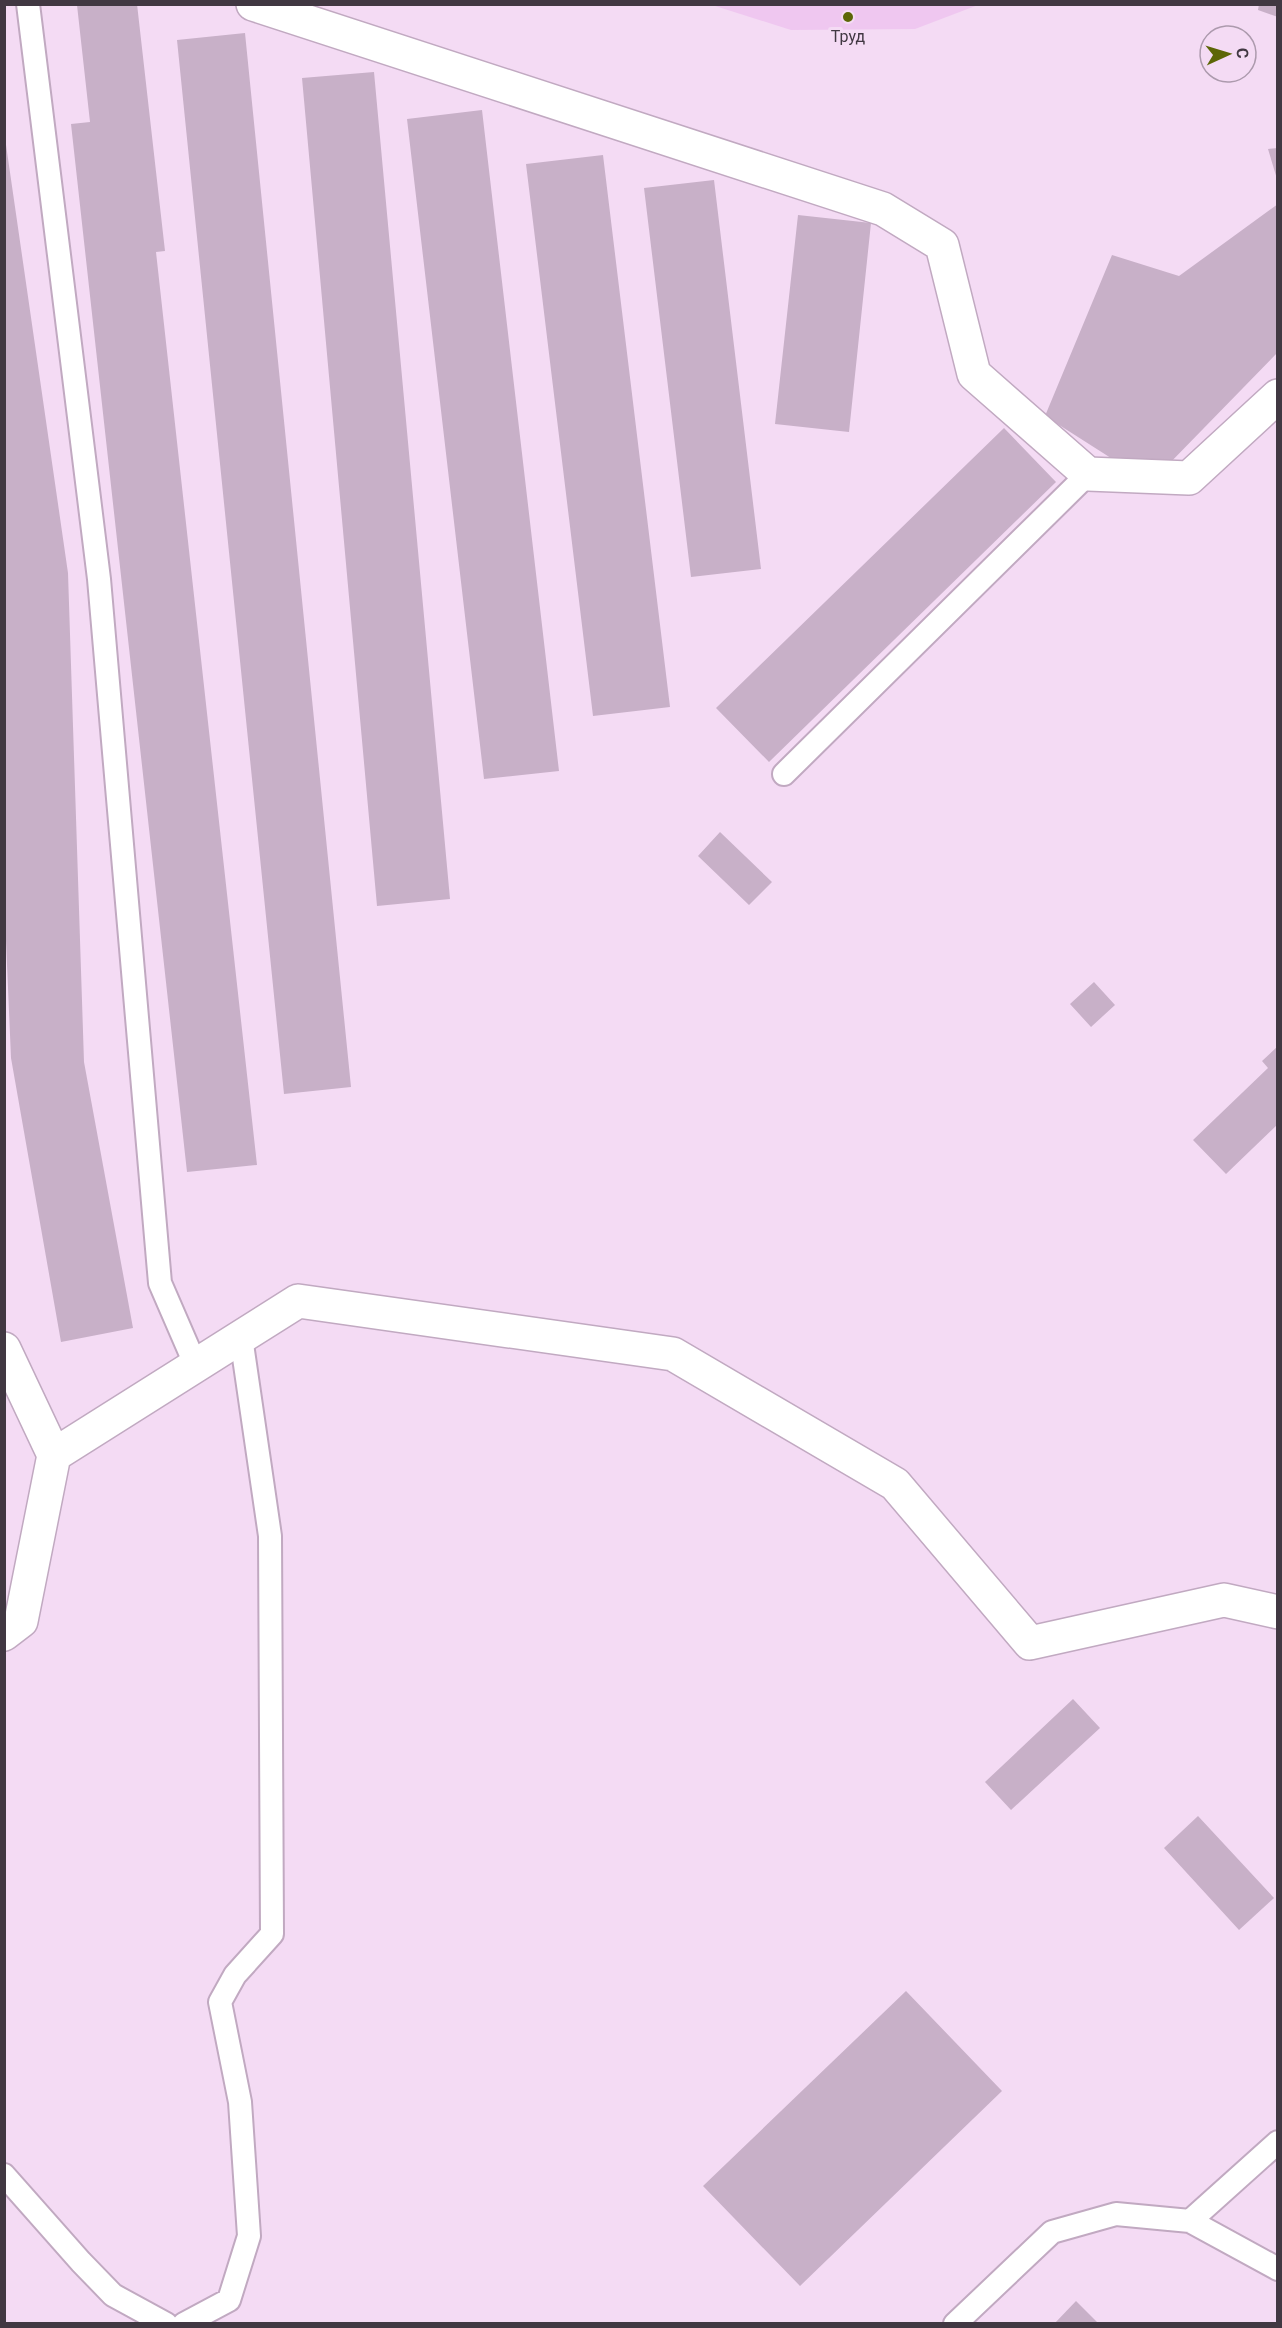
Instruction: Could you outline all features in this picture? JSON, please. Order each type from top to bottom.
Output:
[{"type":"street","points":[[253,4],[883,209],[942,245],[974,374],[1088,474],[1190,478],[1278,396]]},
{"type":"street","points":[[54,1455],[298,1301],[673,1354],[895,1484],[1030,1643],[1224,1600],[1278,1612]]},
{"type":"street","points":[[4,1348],[54,1455],[21,1621],[4,1634]]},
{"type":"lane","points":[[28,4],[99,579],[160,1283],[196,1365]]},
{"type":"lane","points":[[783,774],[1088,474]]},
{"type":"lane","points":[[184,2324],[229,2300],[249,2236],[240,2102],[220,2002],[235,1975],[272,1934],[270,1536],[242,1337]]},
{"type":"lane","points":[[1190,2222],[1278,2142]]},
{"type":"lane","points":[[4,2175],[113,2295],[166,2324]]},
{"type":"lane","points":[[956,2324],[1052,2232],[1116,2214],[1190,2222],[1278,2269]]},
{"type":"shaded area","name":"Труд","points":[[978,4],[915,29],[791,30],[712,5]]},
{"type":"building","points":[[137,4],[165,251],[156,252],[257,1165],[187,1172],[71,124],[90,122],[77,5]]},
{"type":"building","points":[[1259,4],[1278,4],[1278,17],[1258,10]]},
{"type":"building","points":[[245,33],[351,1087],[284,1094],[177,40]]},
{"type":"building","points":[[374,72],[450,899],[377,906],[302,78]]},
{"type":"building","points":[[482,110],[559,771],[484,779],[407,119]]},
{"type":"building","points":[[4,131],[68,573],[84,1062],[133,1328],[61,1342],[11,1058],[4,894]]},
{"type":"building","points":[[1278,148],[1278,179],[1277,179],[1268,149]]},
{"type":"building","points":[[603,155],[670,707],[593,716],[526,164]]},
{"type":"building","points":[[714,180],[761,569],[691,577],[644,188]]},
{"type":"building","points":[[1278,204],[1278,352],[1164,469],[1125,467],[1045,416],[1112,255],[1179,276]]},
{"type":"building","points":[[798,215],[871,223],[849,432],[775,424]]},
{"type":"building","points":[[1004,428],[1056,482],[769,762],[716,708]]},
{"type":"building","points":[[720,832],[772,882],[749,905],[698,856]]},
{"type":"building","points":[[1094,982],[1115,1005],[1091,1027],[1070,1004]]},
{"type":"building","points":[[1278,1046],[1278,1124],[1226,1174],[1193,1140],[1268,1068],[1262,1061]]},
{"type":"building","points":[[1073,1699],[1100,1728],[1011,1810],[985,1782]]},
{"type":"building","points":[[1198,1816],[1274,1898],[1239,1930],[1164,1848]]},
{"type":"building","points":[[906,1991],[1002,2091],[800,2286],[703,2186]]},
{"type":"building","points":[[1076,2301],[1099,2324],[1054,2324]]},
{"type":"place","name":"Труд","points":[[848,17]]}]
